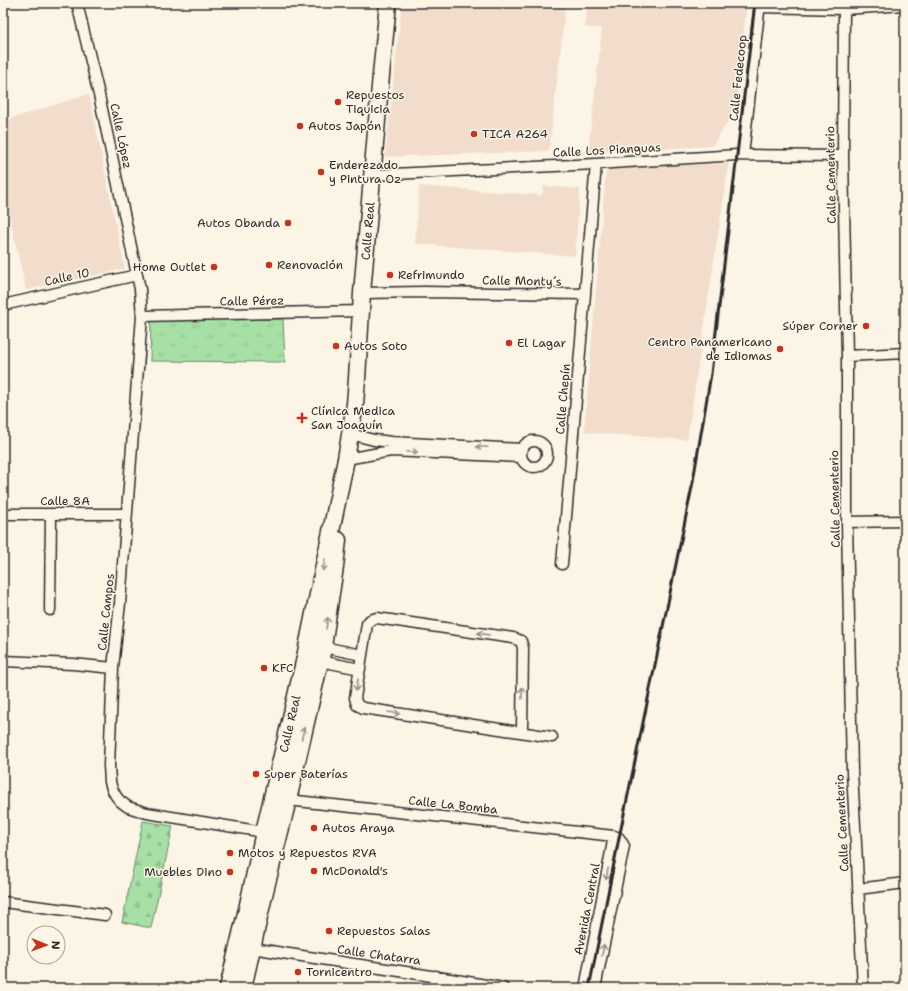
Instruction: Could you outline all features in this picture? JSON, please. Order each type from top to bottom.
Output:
[{"type":"main road","name":"Calle Real","points":[[228,988],[308,644],[346,459],[355,404],[362,293],[388,3]]},
{"type":"main road","name":"Calle Real","points":[[243,988],[321,654],[335,567],[346,459]]},
{"type":"main road","points":[[264,832],[269,831],[271,828],[279,806],[288,800],[284,796],[283,790],[288,769],[288,750],[286,740]]},
{"type":"main road","points":[[264,832],[270,839],[264,875],[265,890]]},
{"type":"main road","points":[[234,988],[244,954],[252,948],[248,944],[247,939],[249,916],[247,909]]},
{"type":"street","name":"Calle López","points":[[77,3],[99,95],[137,275]]},
{"type":"street","points":[[759,5],[844,9],[905,5]]},
{"type":"street","name":"Calle Fedecoop","points":[[743,155],[759,5]]},
{"type":"street","name":"Calle Cementerio","points":[[844,9],[843,156],[847,356],[847,522],[852,772],[863,988]]},
{"type":"street","name":"Calle Los Pianguas","points":[[373,174],[596,164],[743,155],[843,156]]},
{"type":"street","name":"Calle Chepín","points":[[562,564],[596,164]]},
{"type":"street","name":"Calle 10","points":[[3,305],[137,275]]},
{"type":"street","name":"Calle Campos","points":[[137,275],[140,289],[142,316],[120,603],[113,668],[109,772],[112,789],[120,801],[128,807],[147,813],[264,832]]},
{"type":"street","name":"Calle Monty´s","points":[[362,293],[424,292],[585,294]]},
{"type":"street","name":"Calle Pérez","points":[[142,316],[362,311]]},
{"type":"street","points":[[847,356],[905,353]]},
{"type":"street","points":[[350,434],[374,440],[391,447],[521,453]]},
{"type":"street","points":[[346,459],[391,447]]},
{"type":"street","name":"Calle 8A","points":[[3,514],[127,514]]},
{"type":"street","points":[[50,610],[51,514]]},
{"type":"street","points":[[847,522],[905,521]]},
{"type":"street","points":[[522,732],[523,648],[521,641],[513,638],[377,618],[370,620],[367,624],[355,698],[357,705],[363,708],[552,737]]},
{"type":"street","points":[[321,654],[362,655]]},
{"type":"street","points":[[321,654],[360,669]]},
{"type":"street","points":[[3,660],[113,668]]},
{"type":"street","name":"Calle La Bomba","points":[[288,800],[614,836]]},
{"type":"street","name":"Avenida Central","points":[[585,988],[614,836],[619,838],[624,846],[595,988]]},
{"type":"street","points":[[858,889],[905,883]]},
{"type":"street","points":[[3,902],[105,915]]},
{"type":"street","name":"Calle Chatarra","points":[[252,948],[436,976],[503,988]]},
{"type":"street","points":[[434,988],[436,976]]},
{"type":"shaded area","points":[[402,3],[566,3],[549,151],[385,157]]},
{"type":"shaded area","points":[[588,3],[747,3],[735,111],[712,146],[588,153],[602,29],[584,27]]},
{"type":"shaded area","points":[[89,94],[125,269],[26,290],[3,187],[3,121]]},
{"type":"shaded area","points":[[729,163],[687,440],[584,432],[606,169]]},
{"type":"shaded area","points":[[419,186],[542,195],[544,186],[580,189],[575,256],[415,244]]},
{"type":"shaded area","points":[[440,982],[470,988],[439,988]]},
{"type":"green space","points":[[283,319],[285,362],[150,361],[151,320]]},
{"type":"green space","points":[[143,821],[173,826],[151,928],[122,922]]},
{"type":"railway","points":[[589,988],[692,487],[711,374],[755,3]]},
{"type":"place","name":"Repuestos Tiquicia","points":[[338,102]]},
{"type":"place","name":"Autos Japón","points":[[300,126]]},
{"type":"place","name":"TICA A264","points":[[474,134]]},
{"type":"place","name":"Enderezado y Pintura Oz","points":[[321,172]]},
{"type":"place","name":"Autos Obanda","points":[[288,223]]},
{"type":"place","name":"Renovación","points":[[269,265]]},
{"type":"place","name":"Home Outlet","points":[[214,267]]},
{"type":"place","name":"Refrimundo","points":[[390,275]]},
{"type":"place","name":"Súper Corner","points":[[866,326]]},
{"type":"place","name":"El Lagar","points":[[509,343]]},
{"type":"place","name":"Autos Soto","points":[[336,346]]},
{"type":"place","name":"Centro Panamericano de Idiomas","points":[[780,349]]},
{"type":"place","name":"Clínica Medica San Joaquín","points":[[302,418]]},
{"type":"place","name":"KFC","points":[[264,668]]},
{"type":"place","name":"Super Baterías","points":[[256,774]]},
{"type":"place","name":"Autos Araya","points":[[314,828]]},
{"type":"place","name":"Motos y Repuestos RVA","points":[[230,853]]},
{"type":"place","name":"McDonald's","points":[[314,871]]},
{"type":"place","name":"Muebles Dino","points":[[230,872]]},
{"type":"place","name":"Repuestos Salas","points":[[329,931]]},
{"type":"place","name":"Tornicentro","points":[[298,972]]}]
